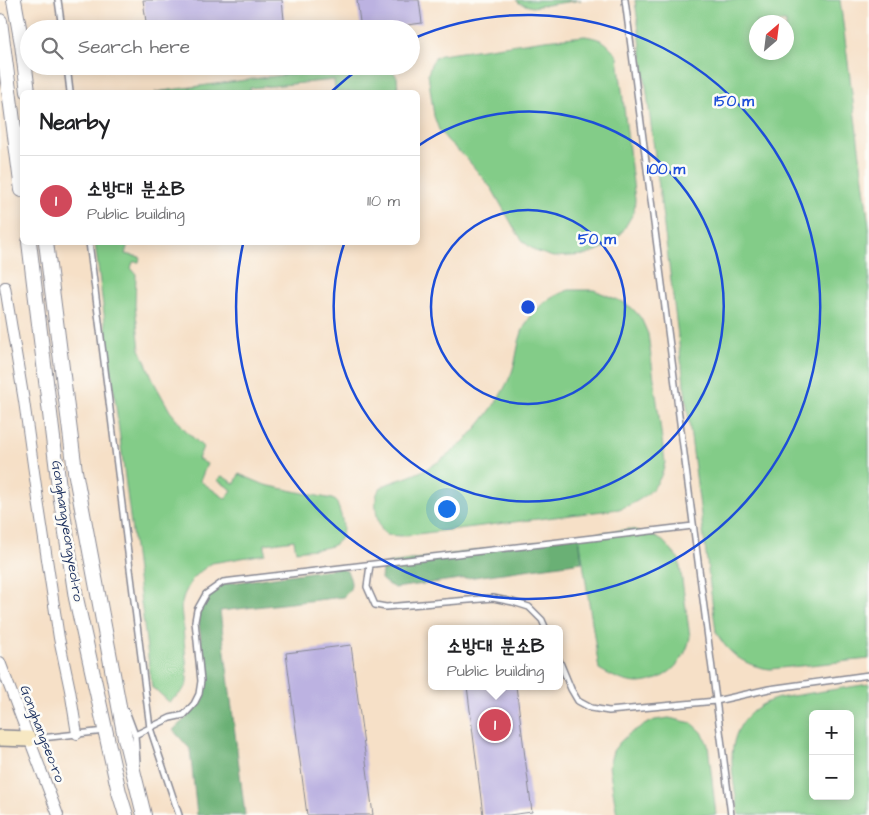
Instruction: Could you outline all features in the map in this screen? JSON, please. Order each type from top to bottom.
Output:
[{"type":"main road","points":[[0,738],[28,739]]},
{"type":"street","points":[[14,0],[20,33]]},
{"type":"street","points":[[0,21],[20,175]]},
{"type":"street","points":[[26,75],[28,90]]},
{"type":"street","name":"Gonghangyeongyeol-ro","points":[[30,245],[59,488],[76,598],[119,792],[126,815]]},
{"type":"street","name":"Gonghangyeongyeol-ro","points":[[46,245],[75,471],[125,738],[142,810]]},
{"type":"street","points":[[5,287],[59,638],[78,734]]},
{"type":"street","name":"Gonghangseo-ro","points":[[0,662],[58,815]]},
{"type":"lane","points":[[58,0],[61,20]]},
{"type":"lane","points":[[625,0],[731,815]]},
{"type":"lane","points":[[68,75],[70,90]]},
{"type":"lane","points":[[89,245],[150,728],[179,815]]},
{"type":"lane","points":[[135,735],[170,718],[184,715],[194,704],[199,694],[201,681],[195,622],[197,610],[206,594],[223,582],[693,526]]},
{"type":"lane","points":[[370,565],[367,587],[375,605],[386,607],[493,598],[529,607],[542,620],[544,625]]},
{"type":"lane","points":[[563,669],[578,701],[591,708],[609,711],[716,701],[769,689],[869,675]]},
{"type":"lane","points":[[115,684],[135,735],[142,810]]},
{"type":"lane","points":[[28,739],[106,731]]},
{"type":"green space","points":[[516,0],[581,0],[532,7],[519,3]]},
{"type":"green space","points":[[635,0],[840,0],[869,226],[869,659],[770,669],[753,665],[738,658],[716,632]]},
{"type":"green space","points":[[585,36],[604,42],[618,57],[635,200],[634,212],[621,234],[605,247],[587,255],[553,257],[535,251],[524,242],[492,189],[439,130],[434,116],[428,74],[435,58],[441,55]]},
{"type":"green space","points":[[283,75],[396,75],[398,90],[335,90],[334,80],[250,88],[250,90],[170,90]]},
{"type":"green space","points":[[95,245],[127,245],[125,254],[140,257],[139,262],[133,262],[131,268],[136,274],[135,306],[140,349],[155,384],[170,411],[187,432],[203,447],[198,459],[207,464],[200,481],[226,499],[232,490],[217,480],[222,476],[235,484],[239,474],[265,485],[332,499],[336,501],[343,524],[342,535],[331,546],[296,551],[294,540],[265,544],[265,554],[212,563],[201,571],[191,581],[184,595],[181,607],[187,683],[182,692],[169,702],[152,688]]},
{"type":"green space","points":[[569,290],[594,290],[623,302],[641,318],[648,334],[665,462],[663,471],[655,486],[643,497],[619,509],[401,536],[387,535],[380,527],[376,511],[376,500],[379,490],[388,484],[418,473],[433,465],[461,444],[486,416],[504,390],[514,367],[520,337],[530,317],[541,305]]},
{"type":"green space","points":[[630,529],[647,533],[663,541],[679,559],[690,637],[684,655],[673,669],[657,679],[639,683],[613,677],[599,669],[579,536]]},
{"type":"green space","points":[[579,536],[582,562],[395,588],[381,579],[382,569],[389,563]]},
{"type":"green space","points":[[339,568],[347,571],[351,582],[349,591],[343,597],[220,611],[245,815],[197,815],[190,749],[173,730],[197,708],[204,689],[204,665],[198,616],[200,604],[205,593],[224,584]]},
{"type":"green space","points":[[869,684],[869,815],[739,815],[732,761],[736,735],[742,723],[752,712],[771,700]]},
{"type":"green space","points":[[669,718],[692,723],[702,732],[708,745],[716,815],[617,815],[609,766],[613,751],[629,734],[642,726],[655,720]]},
{"type":"building","points":[[143,0],[282,0],[284,20],[146,20]]},
{"type":"building","points":[[357,0],[419,0],[422,23],[420,23],[420,20],[360,20]]},
{"type":"building","points":[[351,645],[373,815],[307,815],[286,653]]},
{"type":"building","points":[[467,690],[517,690],[532,812],[509,815],[483,815]]},
{"type":"place","name":"소방대 분소B","points":[[495,725]]}]
